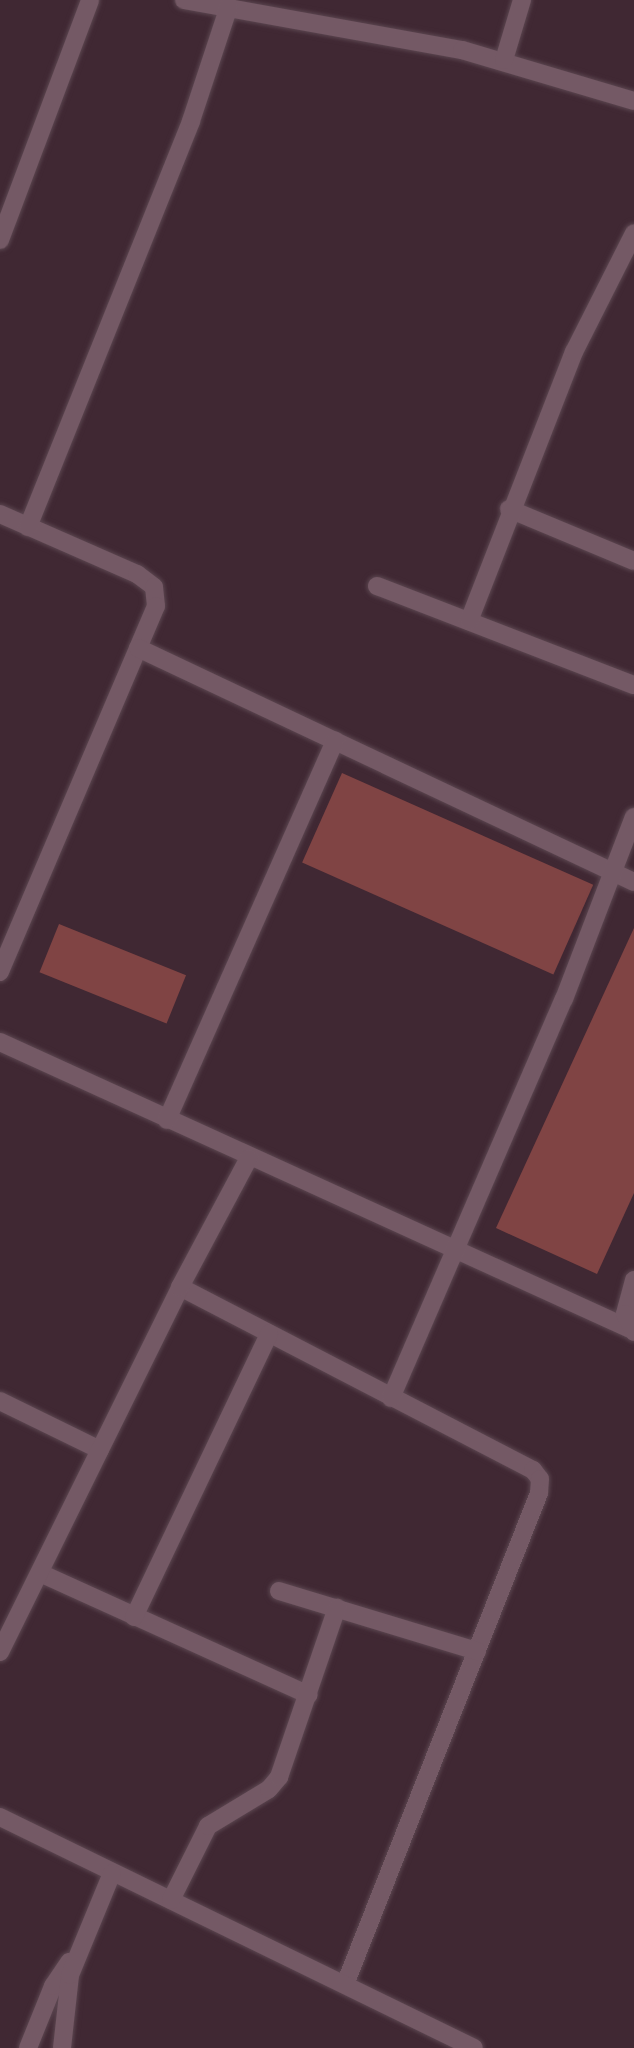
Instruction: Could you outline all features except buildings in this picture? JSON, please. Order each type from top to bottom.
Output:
[{"type":"street","points":[[0,240],[90,0]]},
{"type":"street","points":[[184,0],[229,6],[504,60],[634,101]]},
{"type":"street","points":[[504,60],[522,0]]},
{"type":"street","points":[[28,527],[191,122],[229,6]]},
{"type":"street","points":[[470,621],[509,509],[574,351],[634,233]]},
{"type":"street","points":[[509,509],[634,561]]},
{"type":"street","points":[[0,514],[138,574],[154,586],[156,606],[0,972]]},
{"type":"street","points":[[377,586],[634,685]]},
{"type":"street","points":[[138,648],[634,882]]},
{"type":"street","points":[[167,1120],[335,741]]},
{"type":"street","points":[[391,1398],[459,1249],[634,817]]},
{"type":"street","points":[[0,1042],[249,1158],[459,1249],[632,1330]]},
{"type":"street","points":[[0,1652],[180,1287],[249,1158]]},
{"type":"street","points":[[632,1330],[625,1314],[634,1280]]},
{"type":"street","points":[[180,1287],[533,1470],[540,1479],[477,1651],[346,1982]]},
{"type":"street","points":[[134,1617],[269,1334]]},
{"type":"street","points":[[0,1401],[100,1450]]},
{"type":"street","points":[[40,1574],[309,1695]]},
{"type":"street","points":[[279,1591],[477,1651]]},
{"type":"street","points":[[171,1900],[208,1826],[269,1789],[279,1777],[337,1608]]},
{"type":"street","points":[[0,1817],[112,1873],[346,1982],[474,2048]]},
{"type":"street","points":[[28,2048],[53,1986],[78,1951],[112,1873]]},
{"type":"street","points":[[62,2048],[78,1951]]}]
